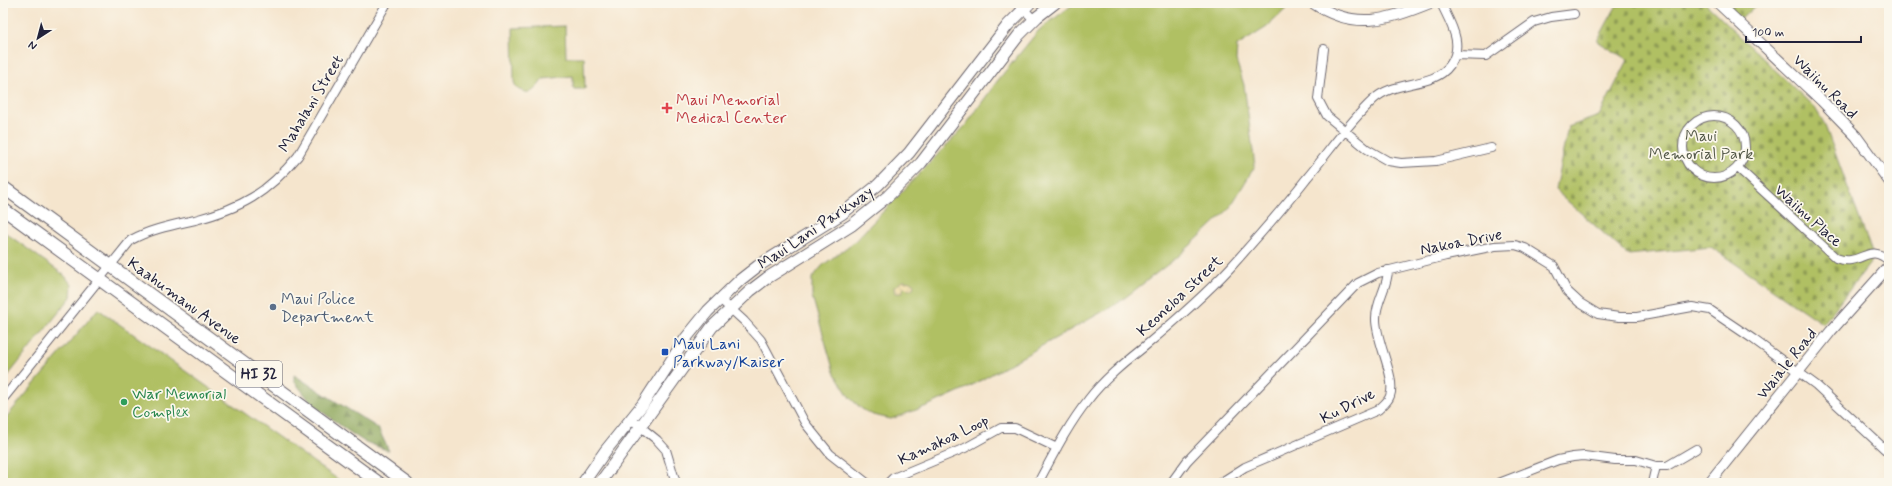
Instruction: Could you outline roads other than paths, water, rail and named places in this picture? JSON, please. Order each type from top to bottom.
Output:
[{"type":"main road","name":"Maui Lani Parkway","points":[[600,483],[712,327],[767,278],[852,225],[888,196],[921,164],[1015,40],[1034,20],[1055,3]]},
{"type":"main road","name":"Maui Lani Parkway","points":[[583,483],[631,419],[699,322],[720,299],[758,266],[843,213],[878,185],[909,153],[1024,5]]},
{"type":"main road","name":"Kaahumanu Avenue","points":[[3,186],[407,483]]},
{"type":"main road","name":"Kaahumanu Avenue","points":[[3,209],[379,483]]},
{"type":"street","name":"Mahalani Street","points":[[3,399],[101,280],[126,245],[136,237],[155,229],[220,213],[258,195],[279,178],[298,156],[387,3]]},
{"type":"street","points":[[1313,3],[1324,11],[1336,16],[1359,21],[1375,21],[1401,15],[1430,3]]},
{"type":"street","points":[[1441,3],[1458,40],[1456,55],[1486,56],[1534,22],[1551,17],[1574,14]]},
{"type":"street","name":"Waiinu Road","points":[[1718,3],[1822,101],[1856,136],[1889,181]]},
{"type":"street","points":[[1024,5],[1034,20]]},
{"type":"street","points":[[1324,49],[1318,99],[1326,116],[1367,149],[1388,161],[1402,164],[1436,161],[1491,148]]},
{"type":"street","name":"Keoneloa Street","points":[[1038,483],[1069,426],[1088,399],[1115,371],[1193,305],[1221,277],[1292,197],[1345,131],[1375,98],[1394,88],[1431,79],[1442,74],[1456,55]]},
{"type":"street","points":[[1713,116],[1725,118],[1736,124],[1743,134],[1746,146],[1744,158],[1738,168],[1728,176],[1716,179],[1704,177],[1693,170],[1686,161],[1683,149],[1685,136],[1691,126],[1701,119],[1713,116]]},
{"type":"street","name":"Waiinu Place","points":[[1738,168],[1836,258],[1844,262],[1852,261],[1873,252],[1883,255],[1889,261]]},
{"type":"street","name":"Nakoa Drive","points":[[1170,483],[1187,461],[1358,283],[1388,270],[1488,248],[1515,245],[1535,253],[1554,266],[1567,291],[1580,303],[1598,314],[1619,317],[1637,317],[1692,307],[1710,310],[1724,318],[1816,385],[1889,453]]},
{"type":"street","name":"Waiale Road","points":[[1709,483],[1831,330],[1889,266]]},
{"type":"street","name":"Ku Drive","points":[[1220,483],[1245,467],[1378,410],[1386,403],[1391,391],[1391,377],[1379,340],[1376,316],[1387,285],[1388,270]]},
{"type":"street","points":[[720,299],[744,321],[761,340],[805,423],[830,454],[867,483]]},
{"type":"street","points":[[631,419],[657,440],[666,450],[676,483]]},
{"type":"street","name":"Kamakoa Loop","points":[[888,483],[893,478],[965,448],[1001,428],[1015,428],[1057,448]]},
{"type":"street","points":[[1499,483],[1558,460],[1584,456],[1615,460],[1636,460],[1656,466],[1667,466],[1696,449]]},
{"type":"street","points":[[1652,483],[1656,466]]},
{"type":"place","name":"Maui Memorial Medical Center","points":[[667,108]]},
{"type":"place","name":"Maui Police Department","points":[[273,307]]},
{"type":"place","name":"Maui Lani Parkway/Kaiser","points":[[665,352]]},
{"type":"place","name":"War Memorial Complex","points":[[124,402]]},
{"type":"park label","name":"Maui Memorial Park","points":[[1701,144]]}]
